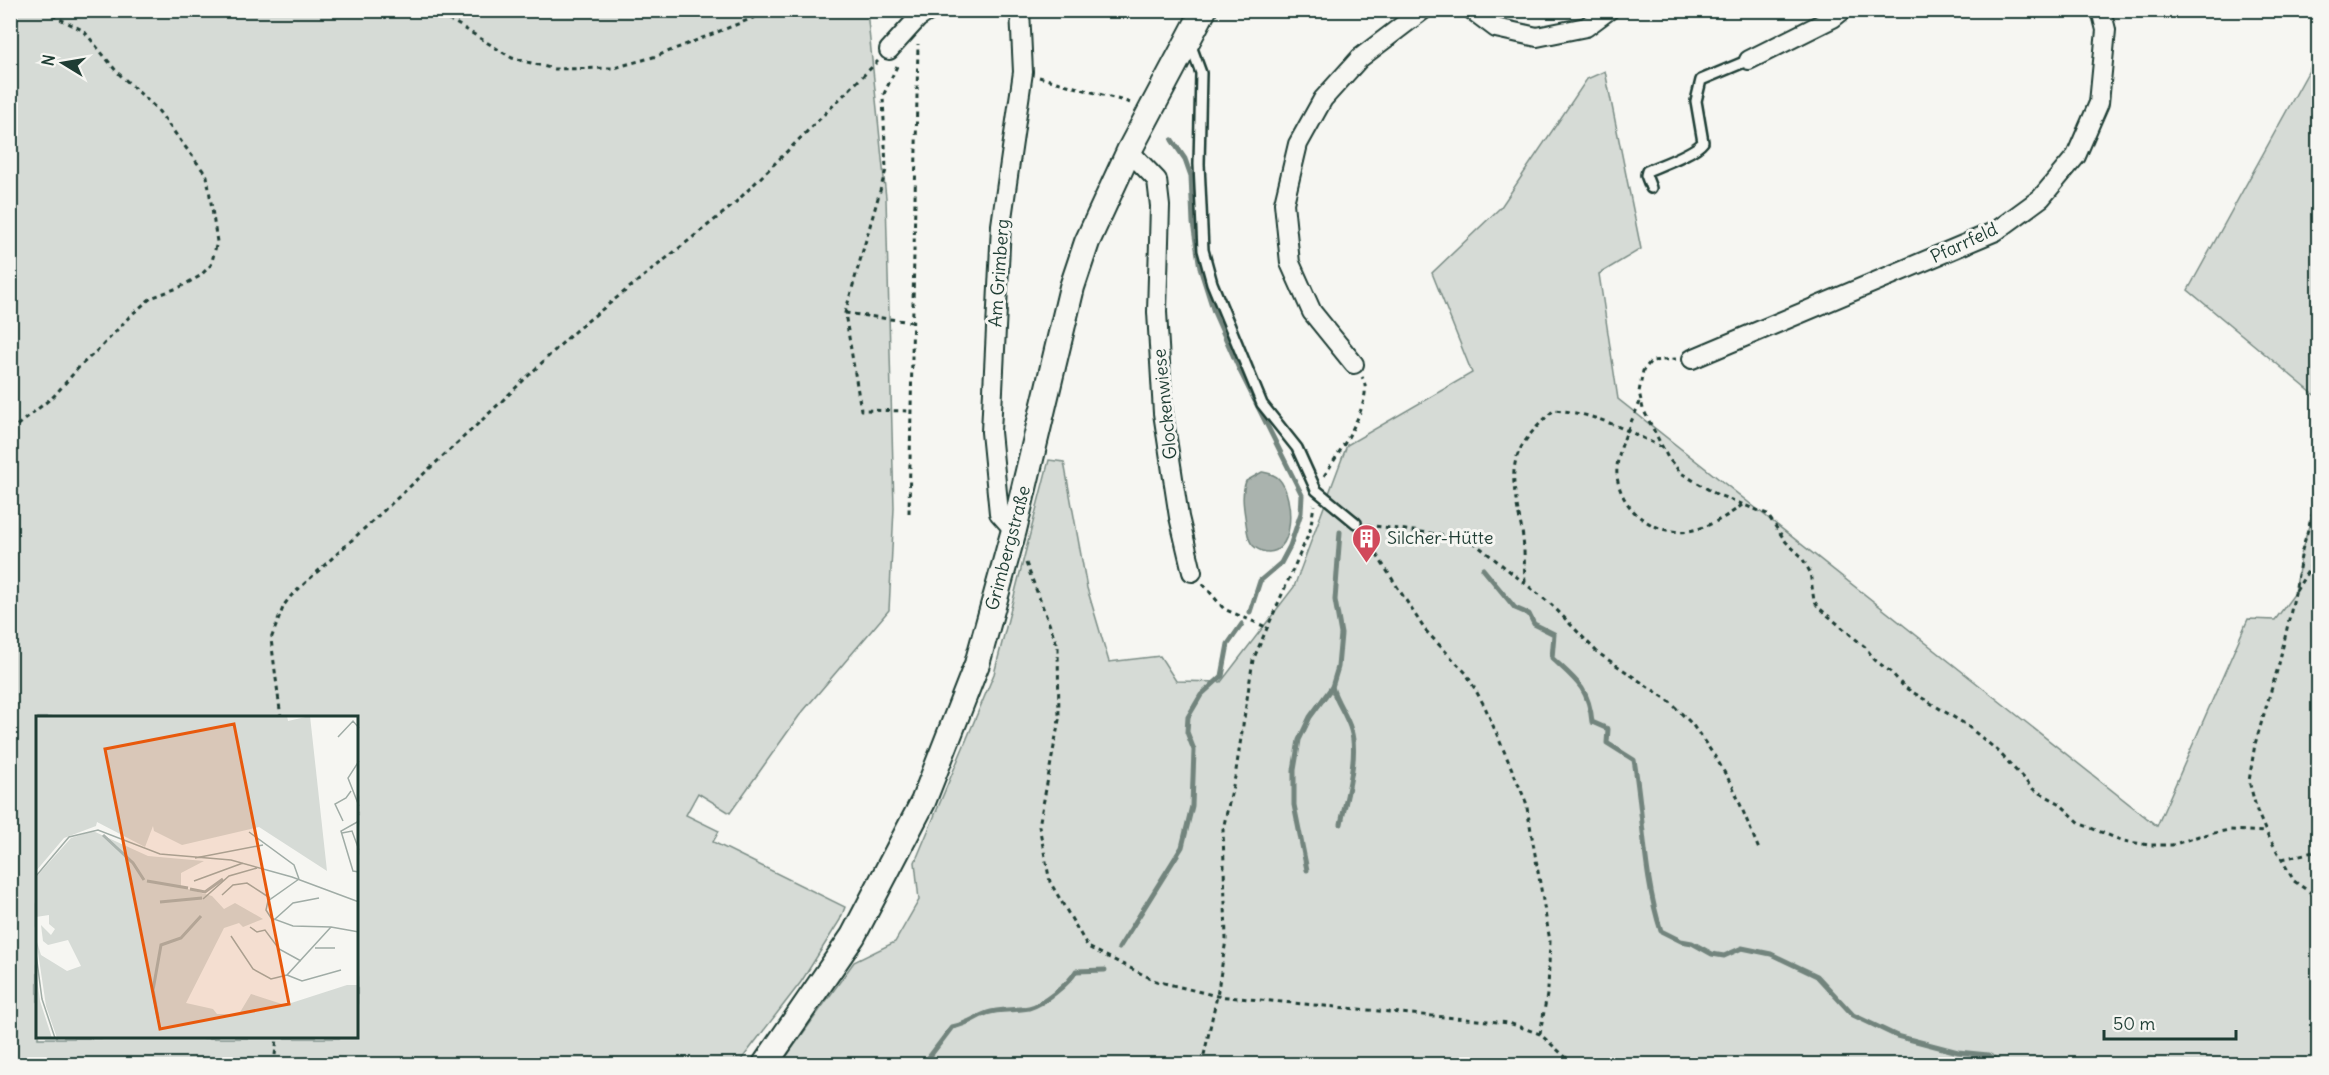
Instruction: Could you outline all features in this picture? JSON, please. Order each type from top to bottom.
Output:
[{"type":"street","name":"Am Grimberg","points":[[1014,530],[999,513],[991,432],[1001,225],[1023,72],[1020,10]]},
{"type":"street","name":"Grimbergstraße","points":[[765,1065],[854,936],[923,802],[977,664],[1014,530],[1072,287],[1087,242],[1129,151],[1190,41],[1204,10]]},
{"type":"street","points":[[1354,364],[1312,312],[1290,262],[1284,203],[1298,144],[1323,99],[1360,58],[1423,10]]},
{"type":"street","points":[[1472,10],[1496,28],[1537,37],[1586,27],[1609,10]]},
{"type":"street","points":[[1749,60],[1833,18],[1843,10]]},
{"type":"street","name":"Pfarrfeld","points":[[1692,359],[1996,231],[2041,198],[2076,156],[2099,103],[2106,30],[2102,10]]},
{"type":"street","points":[[895,54],[925,14]]},
{"type":"street","name":"Glockenwiese","points":[[1129,151],[1157,180],[1160,206],[1157,312],[1163,413],[1179,517],[1192,572]]},
{"type":"lane","points":[[1190,41],[1201,73],[1199,164],[1203,250],[1212,283],[1263,404],[1297,448],[1316,490],[1356,523]]},
{"type":"lane","points":[[1650,188],[1647,171],[1689,152],[1700,146],[1702,142],[1701,120],[1696,101],[1701,80],[1749,60]]},
{"type":"path","points":[[10,431],[54,396],[80,366],[151,298],[180,287],[200,276],[211,265],[217,242],[207,176],[157,109],[117,72],[84,31],[48,12],[17,10]]},
{"type":"path","points":[[423,10],[454,22],[512,58],[554,69],[614,68],[657,56],[773,10]]},
{"type":"path","points":[[909,513],[912,321],[925,14]]},
{"type":"path","points":[[895,54],[883,96],[886,171],[845,313],[861,410],[911,411]]},
{"type":"path","points":[[281,716],[271,639],[284,605],[291,596],[575,331],[732,206],[895,54]]},
{"type":"path","points":[[1023,72],[1152,109]]},
{"type":"path","points":[[845,313],[912,321]]},
{"type":"path","points":[[1692,359],[1662,359],[1651,362],[1643,371],[1639,392],[1643,409],[1663,448],[1681,473],[1716,494],[1767,514],[1786,542],[1801,556],[1810,572],[1814,601],[1819,609],[1864,647],[1904,687],[1965,724],[1998,751],[2033,789],[2059,803],[2081,824],[2123,841],[2149,845],[2172,845],[2199,836],[2229,830],[2266,832]]},
{"type":"path","points":[[1203,1065],[1226,940],[1223,829],[1253,660],[1311,531],[1316,490],[1350,432],[1364,402],[1365,381],[1354,364]]},
{"type":"path","points":[[1641,400],[1628,431],[1617,474],[1621,492],[1631,510],[1646,524],[1689,531],[1730,515],[1743,505]]},
{"type":"path","points":[[1525,582],[1522,528],[1515,502],[1513,479],[1518,452],[1532,430],[1554,410],[1580,412],[1663,448]]},
{"type":"path","points":[[2319,495],[2302,550],[2279,663],[2256,744],[2249,781],[2257,811],[2266,832],[2294,881],[2319,898]]},
{"type":"path","points":[[1356,523],[1468,538],[1525,582],[1552,605],[1598,653],[1668,700],[1692,724],[1733,787],[1760,852]]},
{"type":"path","points":[[1356,523],[1425,630],[1466,673],[1485,706],[1526,802],[1550,941],[1548,989],[1540,1034]]},
{"type":"path","points":[[2295,592],[2319,554]]},
{"type":"path","points":[[1026,562],[1058,647],[1059,720],[1039,826],[1050,882],[1088,947],[1156,981],[1217,996],[1509,1023],[1540,1034],[1573,1065]]},
{"type":"path","points":[[1192,572],[1224,609],[1266,627]]},
{"type":"path","points":[[2281,859],[2319,851]]},
{"type":"path","points":[[274,1065],[277,1039]]},
{"type":"shaded area","points":[[10,11],[867,11],[886,198],[894,508],[889,610],[799,716],[730,813],[698,793],[686,815],[719,831],[713,842],[845,907],[840,920],[801,982],[738,1064],[11,1064]]},
{"type":"shaded area","points":[[2318,54],[2318,398],[2188,290]]},
{"type":"shaded area","points":[[1605,71],[1641,249],[1599,274],[1618,399],[2157,826],[2248,619],[2275,620],[2295,593],[2302,550],[2318,495],[2318,1064],[781,1064],[854,962],[895,942],[919,900],[915,862],[994,674],[1049,460],[1064,462],[1087,588],[1109,662],[1160,656],[1176,681],[1221,682],[1294,587],[1347,445],[1472,373],[1432,273],[1501,207],[1587,79]]},
{"type":"shaded area","points":[[1262,472],[1277,477],[1284,487],[1290,512],[1287,537],[1281,546],[1273,551],[1262,551],[1251,543],[1244,511],[1243,493],[1246,481]]},
{"type":"waterway","points":[[1172,140],[1185,159],[1191,176],[1193,223],[1200,268],[1214,312],[1240,371],[1302,495],[1301,513],[1290,546],[1281,563],[1260,581],[1250,612]]},
{"type":"waterway","points":[[1307,870],[1294,805],[1294,770],[1299,740],[1310,717],[1332,687],[1338,667],[1341,634],[1335,600],[1340,532]]},
{"type":"waterway","points":[[1483,569],[1515,608],[1529,614],[1534,624],[1554,634],[1552,658],[1580,686],[1588,701],[1592,722],[1608,729],[1607,743],[1634,760],[1647,868],[1661,931],[1681,941],[1692,943],[1712,954],[1724,956],[1742,948],[1771,954],[1817,976],[1853,1015],[1897,1036],[1958,1052],[1988,1055],[2004,1064]]},
{"type":"waterway","points":[[1119,948],[1182,847],[1192,806],[1194,750],[1187,732],[1188,717],[1201,695],[1222,676],[1228,644],[1242,624]]},
{"type":"waterway","points":[[1332,687],[1349,724],[1354,752],[1341,824]]},
{"type":"waterway","points":[[924,1064],[952,1027],[992,1011],[1035,1006],[1062,987],[1076,971],[1105,970]]},
{"type":"place","name":"Silcher-Hütte","points":[[1366,564]]}]
